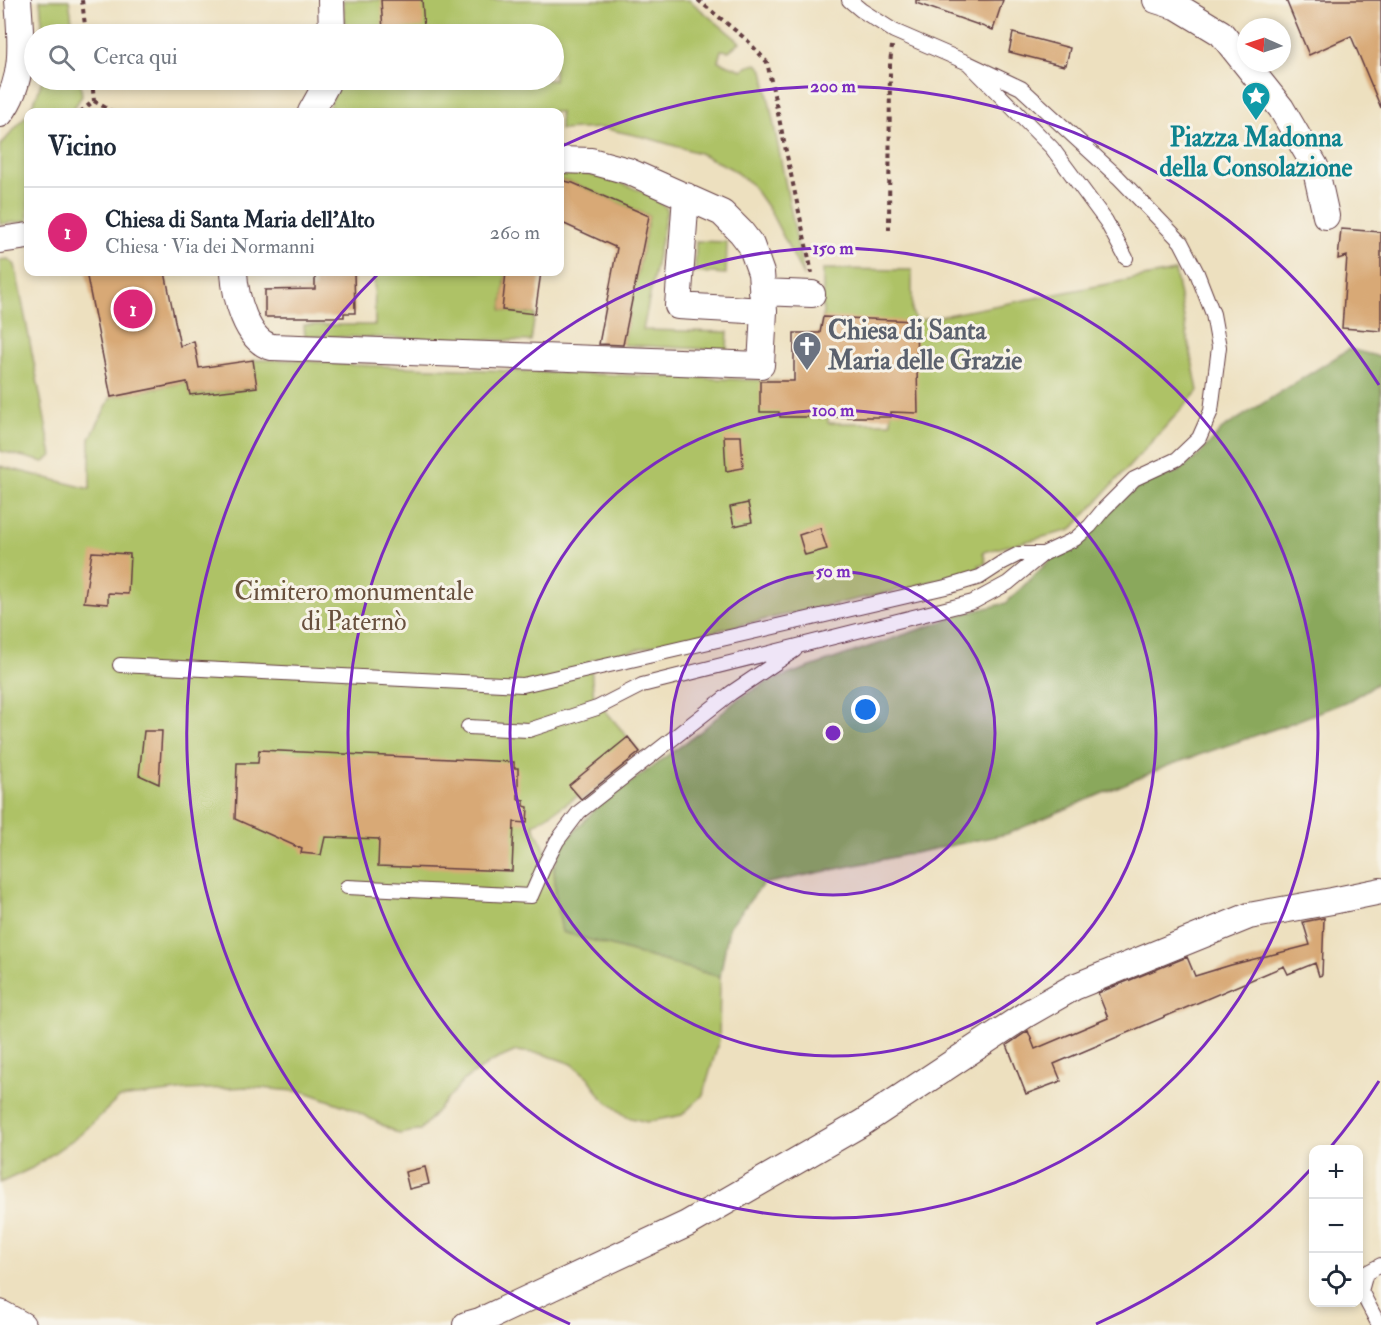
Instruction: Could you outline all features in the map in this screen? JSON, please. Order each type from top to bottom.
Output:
[{"type":"street","points":[[0,114],[18,79],[21,60],[18,0]]},
{"type":"street","points":[[331,0],[332,24]]},
{"type":"street","points":[[1156,0],[1178,7],[1221,33],[1281,108],[1314,166],[1326,216]]},
{"type":"street","points":[[314,108],[322,90]]},
{"type":"street","points":[[234,276],[234,285],[247,325],[264,345],[272,347],[761,365],[763,302],[761,273],[751,244],[722,213],[628,171],[591,161],[564,160]]},
{"type":"street","points":[[686,196],[678,306],[763,302],[812,294]]},
{"type":"street","points":[[0,240],[24,237]]},
{"type":"street","points":[[466,1325],[480,1321],[687,1224],[862,1123],[1025,1015],[1074,987],[1249,916],[1381,891]]},
{"type":"street","points":[[0,1313],[22,1325]]},
{"type":"lane","points":[[468,728],[529,730],[597,708],[642,685],[973,602],[1008,583],[1043,554],[1075,539],[1134,479],[1177,459],[1199,438],[1211,411],[1219,347],[1213,314],[1197,273],[1181,242],[1118,177],[1021,88],[894,31],[849,0]]},
{"type":"lane","points":[[968,63],[1052,148],[1106,220],[1126,258]]},
{"type":"lane","points":[[120,665],[523,685],[950,586],[980,577],[1003,561],[1019,554],[1043,554]]},
{"type":"lane","points":[[347,887],[531,896],[557,841],[579,813],[731,693],[804,644]]},
{"type":"lane","points":[[1379,1325],[1360,1291],[1366,1273],[1381,1265]]},
{"type":"path","points":[[82,0],[85,24]]},
{"type":"path","points":[[698,0],[747,40],[767,62],[812,272],[812,294]]},
{"type":"path","points":[[889,230],[890,63],[894,31]]},
{"type":"path","points":[[93,90],[94,101]]},
{"type":"path","points":[[85,108],[94,101]]},
{"type":"path","points":[[94,101],[106,108]]},
{"type":"green space","points":[[40,0],[69,0],[73,24],[42,24]]},
{"type":"green space","points":[[343,0],[689,0],[740,42],[729,51],[721,50],[718,61],[742,70],[757,64],[763,70],[804,277],[770,211],[751,184],[730,168],[699,153],[602,128],[564,130],[564,108],[329,108],[336,90],[564,90],[564,24],[345,24]]},
{"type":"green space","points":[[39,90],[81,90],[82,96],[74,108],[31,108]]},
{"type":"green space","points":[[24,118],[24,221],[0,224],[0,146]]},
{"type":"green space","points":[[564,172],[617,182],[645,194],[667,209],[643,330],[728,332],[727,350],[623,345],[649,216],[564,181]]},
{"type":"green space","points":[[696,241],[727,242],[726,274],[695,272]]},
{"type":"green space","points":[[8,259],[15,265],[52,456],[44,462],[0,451],[0,260]]},
{"type":"green space","name":"Cimitero monumentale di Paternò","points":[[823,269],[912,270],[912,312],[916,321],[1175,271],[1198,391],[1071,530],[983,552],[986,563],[979,565],[980,568],[908,588],[591,660],[594,697],[640,752],[581,799],[578,796],[533,825],[554,868],[556,899],[562,932],[720,977],[719,1041],[703,1095],[682,1115],[647,1122],[627,1117],[602,1098],[589,1078],[572,1064],[543,1054],[516,1051],[491,1062],[465,1079],[420,1130],[399,1134],[350,1108],[306,1092],[248,1087],[187,1090],[119,1098],[81,1134],[32,1168],[0,1183],[0,466],[90,489],[90,439],[111,397],[187,382],[191,395],[256,387],[253,360],[779,381],[780,417],[828,417],[828,423],[891,423],[890,343],[820,333],[823,317]]},
{"type":"green space","points":[[374,276],[506,276],[502,310],[535,314],[531,341],[305,336],[304,325],[375,325]]},
{"type":"green space","points":[[1349,349],[1381,357],[1381,681],[1350,700],[1286,725],[1167,766],[1007,834],[763,884],[729,927],[720,977],[562,932],[556,899],[554,868],[563,844],[596,808],[701,731],[739,698],[767,682],[967,613],[1006,603],[1054,556],[1129,494],[1147,481],[1176,473],[1198,456],[1222,429]]},
{"type":"building","points":[[381,0],[422,0],[424,24],[383,24]]},
{"type":"building","points":[[916,0],[1003,0],[993,30],[916,3]]},
{"type":"building","points":[[1286,0],[1381,0],[1381,108],[1351,36],[1309,55]]},
{"type":"building","points":[[1013,33],[1070,48],[1066,65],[1009,52]]},
{"type":"building","points":[[564,181],[649,216],[623,345],[599,344],[617,248],[564,224]]},
{"type":"building","points":[[1341,229],[1381,232],[1381,331],[1342,328],[1347,256],[1338,259]]},
{"type":"building","points":[[87,276],[166,276],[180,346],[194,341],[199,368],[253,360],[257,387],[190,395],[187,382],[111,397]]},
{"type":"building","points":[[315,276],[354,276],[355,313],[344,313],[344,317],[265,317],[265,290],[315,289]]},
{"type":"building","points":[[506,276],[540,276],[535,314],[502,310]]},
{"type":"building","points":[[823,317],[916,321],[918,413],[891,412],[891,417],[780,417],[779,412],[760,412],[760,381],[794,381],[794,333],[820,333]]},
{"type":"building","points":[[724,436],[741,436],[743,468],[726,471]]},
{"type":"building","points":[[748,503],[752,522],[734,526],[730,507]]},
{"type":"building","points":[[820,528],[827,549],[805,555],[799,535]]},
{"type":"building","points":[[92,552],[130,554],[128,594],[108,593],[108,604],[84,602]]},
{"type":"building","points":[[144,731],[162,731],[159,784],[139,775]]},
{"type":"building","points":[[628,737],[640,752],[581,799],[569,785]]},
{"type":"building","points":[[259,750],[514,762],[514,768],[518,768],[518,799],[524,800],[524,806],[528,807],[527,823],[514,822],[512,871],[378,866],[379,839],[325,837],[321,855],[301,853],[302,849],[235,819],[237,763],[258,763]]},
{"type":"building","points":[[1324,918],[1322,975],[1319,976],[1315,963],[1288,974],[1284,966],[1054,1064],[1061,1081],[1026,1094],[1007,1045],[1028,1031],[1035,1049],[1108,1018],[1098,993],[1187,957],[1195,976],[1310,945],[1303,922]]},
{"type":"building","points":[[425,1167],[429,1184],[409,1189],[405,1172]]},
{"type":"place","name":"Piazza Madonna della Consolazione","points":[[1256,122]]},
{"type":"place","name":"Chiesa di Santa Maria dell'Alto","points":[[133,309]]},
{"type":"place","name":"Chiesa di Santa Maria delle Grazie","points":[[807,372]]}]
